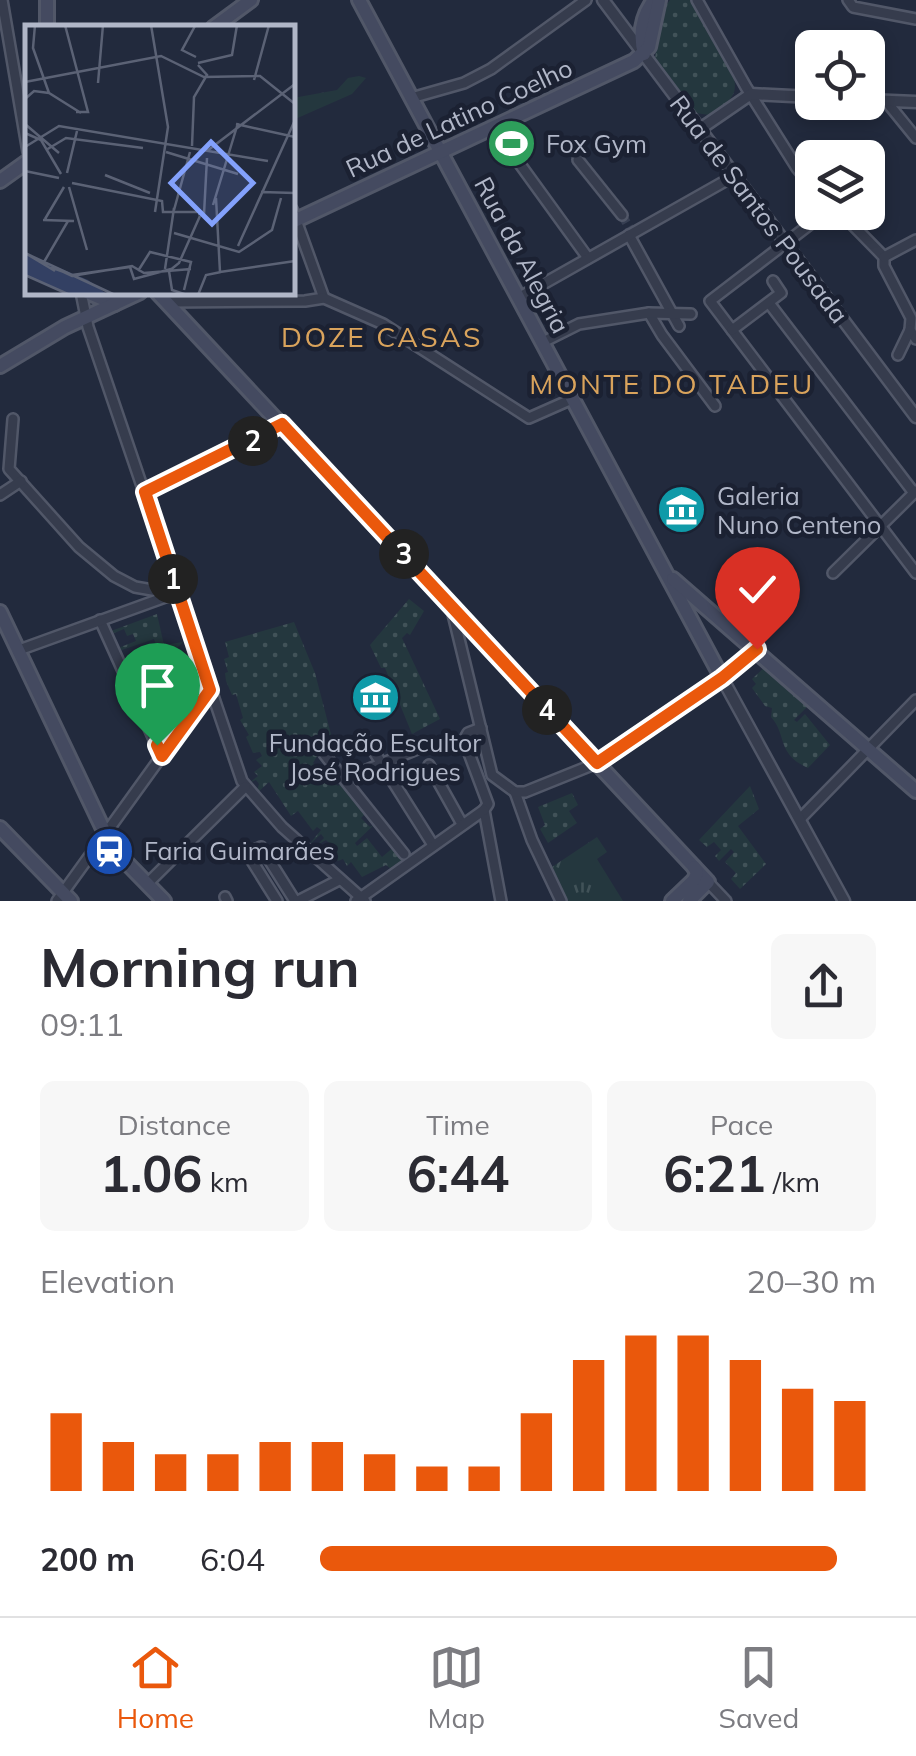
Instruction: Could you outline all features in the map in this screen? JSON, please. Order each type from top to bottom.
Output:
[{"type":"main road","points":[[46,0],[47,25]]},
{"type":"main road","points":[[229,22],[252,0]]},
{"type":"main road","name":"Rua da Alegria","points":[[358,0],[722,678]]},
{"type":"main road","points":[[644,54],[640,35],[646,11],[656,0]]},
{"type":"main road","name":"Rua de Latino Coelho","points":[[295,217],[441,152],[644,54]]},
{"type":"main road","points":[[0,181],[25,164]]},
{"type":"main road","points":[[162,297],[708,882],[689,901]]},
{"type":"main road","points":[[0,366],[123,299]]},
{"type":"main road","points":[[667,574],[916,791]]},
{"type":"main road","points":[[689,615],[695,605],[703,603]]},
{"type":"main road","points":[[0,612],[106,835],[120,856],[164,901]]},
{"type":"main road","points":[[597,763],[722,678],[757,649]]},
{"type":"main road","points":[[0,828],[64,898]]},
{"type":"main road","points":[[672,901],[696,876],[692,865]]},
{"type":"street","points":[[2,0],[25,134]]},
{"type":"street","points":[[412,98],[464,83],[491,69],[586,0]]},
{"type":"street","points":[[697,0],[795,164]]},
{"type":"street","points":[[848,0],[853,7],[916,19]]},
{"type":"street","name":"Rua de Santos Pousada","points":[[607,2],[916,417]]},
{"type":"street","points":[[700,129],[751,94],[795,96]]},
{"type":"street","points":[[886,101],[916,102]]},
{"type":"street","points":[[886,101],[916,138]]},
{"type":"street","points":[[493,127],[588,258]]},
{"type":"street","points":[[578,160],[622,215]]},
{"type":"street","points":[[520,297],[734,176]]},
{"type":"street","points":[[295,220],[324,298]]},
{"type":"street","points":[[802,230],[710,302],[916,573]]},
{"type":"street","points":[[858,230],[884,257],[884,266],[911,318],[913,334],[898,355]]},
{"type":"street","points":[[630,233],[679,326]]},
{"type":"street","points":[[884,257],[916,240]]},
{"type":"street","points":[[732,330],[780,293],[774,280]]},
{"type":"street","points":[[84,295],[86,316],[145,492],[173,595],[245,787],[360,900],[484,810],[488,804],[464,740],[468,733],[482,728]]},
{"type":"street","points":[[162,297],[305,302],[324,298],[383,324],[529,418],[572,398]]},
{"type":"street","points":[[769,303],[915,492],[833,573]]},
{"type":"street","points":[[650,313],[662,336],[715,406]]},
{"type":"street","points":[[543,342],[579,324],[650,313],[691,314],[662,336]]},
{"type":"street","points":[[12,418],[9,469],[79,547],[134,587],[173,595]]},
{"type":"street","points":[[145,492],[282,424]]},
{"type":"street","points":[[0,495],[21,481]]},
{"type":"street","points":[[19,650],[173,595]]},
{"type":"street","points":[[451,606],[492,775],[515,792],[532,840],[562,901]]},
{"type":"street","points":[[100,620],[162,756]]},
{"type":"street","name":"Rua da Alegria","points":[[722,678],[844,901]]},
{"type":"street","points":[[64,898],[210,690]]},
{"type":"street","points":[[800,819],[916,700]]},
{"type":"street","points":[[368,742],[433,844]]},
{"type":"street","points":[[345,780],[422,747]]},
{"type":"street","points":[[324,754],[404,854]]},
{"type":"street","points":[[515,792],[525,792],[597,763]]},
{"type":"street","points":[[429,765],[462,824]]},
{"type":"street","points":[[147,884],[245,787]]},
{"type":"street","points":[[484,810],[501,901]]},
{"type":"street","points":[[276,901],[248,853],[262,847],[297,901],[340,880]]},
{"type":"street","points":[[708,882],[726,901]]},
{"type":"green space","points":[[670,0],[693,3],[734,79],[732,96],[709,115],[696,113],[655,58],[663,9]]},
{"type":"green space","points":[[348,78],[366,78],[352,94],[295,119],[295,98],[337,90]]},
{"type":"green space","points":[[409,599],[424,611],[410,635],[402,638],[440,719],[412,734],[385,668],[381,668],[370,645]]},
{"type":"green space","points":[[157,614],[164,645],[183,642],[174,651],[179,673],[164,679],[166,684],[183,681],[160,714],[151,708],[155,703],[145,695],[155,690],[143,662],[160,656],[154,639],[119,651],[118,648],[136,641],[124,629],[112,634],[111,631]]},
{"type":"green space","points":[[294,622],[315,673],[333,742],[313,763],[338,786],[344,781],[367,812],[361,818],[370,827],[376,823],[355,843],[357,846],[367,838],[382,857],[395,846],[407,860],[392,870],[386,865],[362,877],[351,862],[347,866],[343,859],[338,861],[332,855],[336,850],[326,840],[317,845],[324,838],[321,834],[308,846],[321,830],[317,827],[313,831],[298,811],[291,816],[269,782],[256,794],[259,784],[256,780],[249,783],[258,776],[254,772],[262,766],[256,760],[262,756],[260,752],[253,753],[240,720],[243,718],[236,694],[232,695],[226,681],[224,659],[229,657],[225,642]]},
{"type":"green space","points":[[767,665],[811,703],[794,720],[797,722],[805,714],[830,745],[808,768],[786,750],[771,717],[772,708],[765,706],[752,688],[756,684],[752,679]]},
{"type":"green space","points":[[750,786],[759,809],[738,826],[766,864],[740,889],[731,879],[736,873],[725,862],[734,852],[731,849],[719,861],[715,856],[721,850],[714,842],[707,847],[699,840]]},
{"type":"green space","points":[[572,793],[578,805],[569,811],[577,823],[548,843],[540,829],[545,825],[538,807]]},
{"type":"green space","points":[[597,837],[607,852],[597,859],[623,901],[568,901],[552,867]]},
{"type":"tunnel","points":[[622,215],[630,229]]},
{"type":"place","name":"Fox Gym","points":[[511,144]]},
{"type":"place","name":"Galeria Nuno Centeno","points":[[682,510]]},
{"type":"place","name":"Fundação Escultor José Rodrigues","points":[[375,697]]},
{"type":"place","name":"Faria Guimarães","points":[[109,851]]},
{"type":"district","name":"DOZE CASAS","points":[[382,337]]},
{"type":"district","name":"MONTE DO TADEU","points":[[672,384]]},
{"type":"route","points":[[157,745],[162,756],[210,690],[145,492],[282,424],[597,763],[722,678],[757,649]]}]
